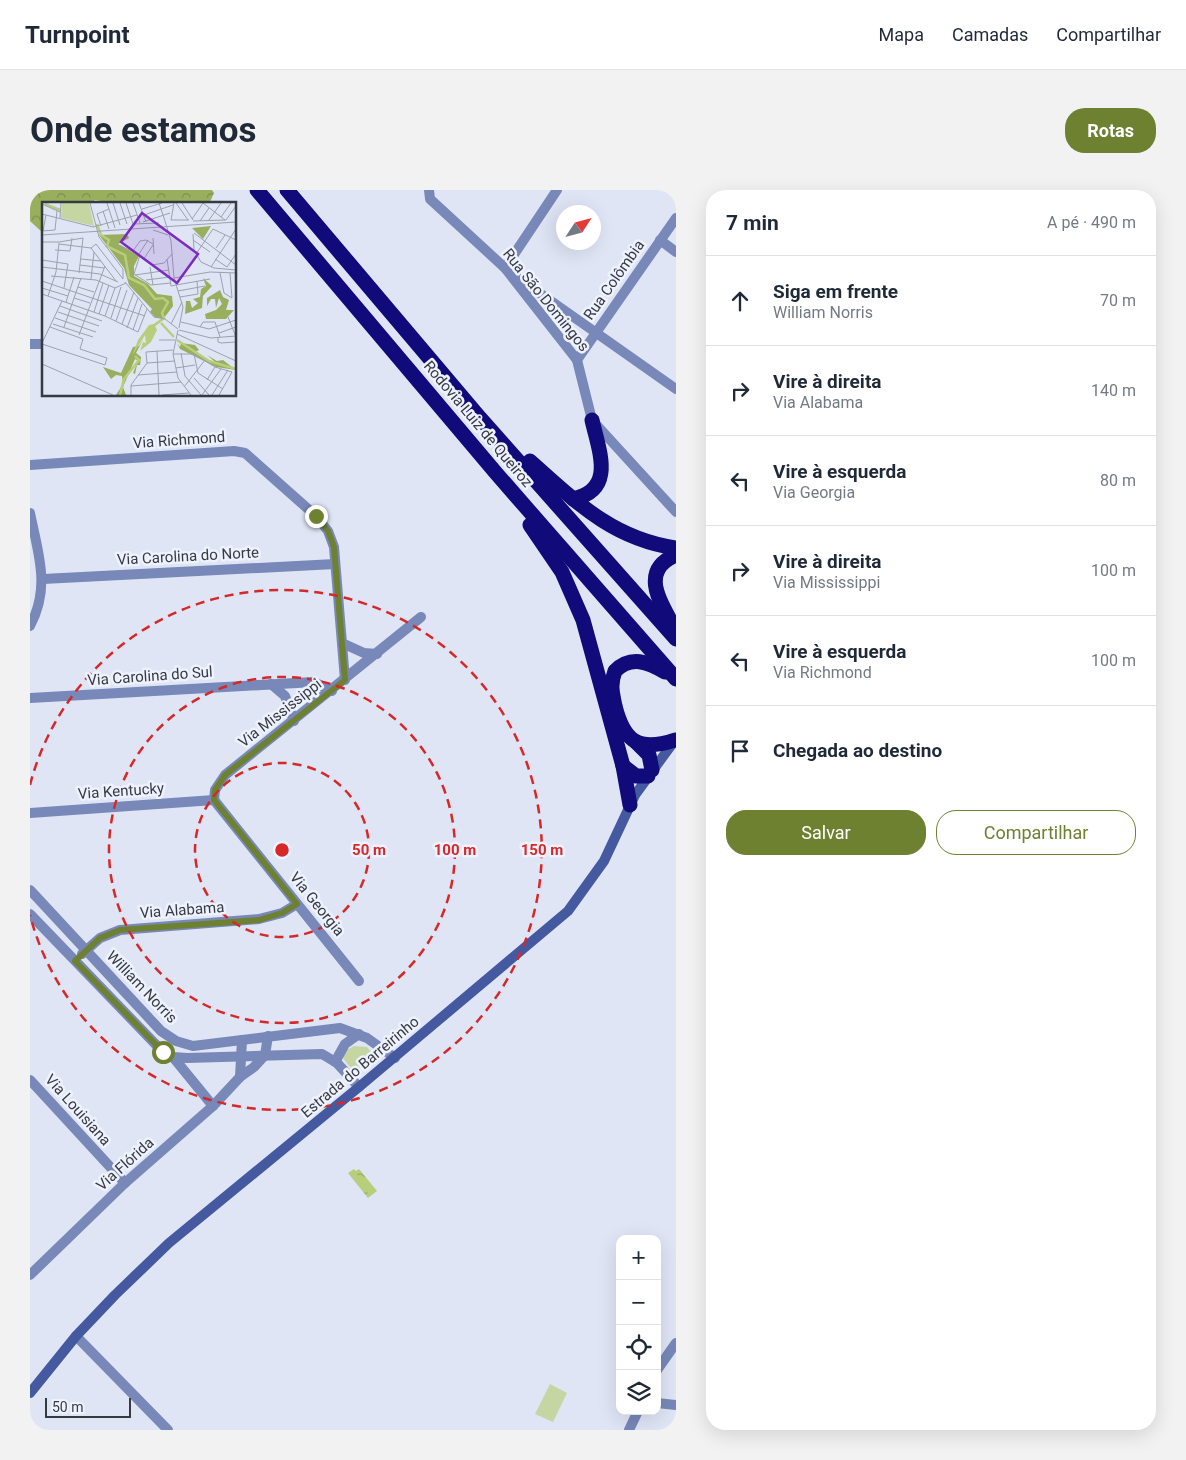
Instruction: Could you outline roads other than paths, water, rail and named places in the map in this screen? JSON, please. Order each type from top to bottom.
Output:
[{"type":"highway","name":"Rodovia Luiz de Queiroz","points":[[257,190],[496,473],[675,678]]},
{"type":"highway","name":"Rodovia Luiz de Queiroz","points":[[287,190],[480,418],[676,639]]},
{"type":"highway","points":[[480,418],[573,500],[620,532],[640,540],[676,548]]},
{"type":"highway","points":[[573,500],[592,492],[597,486],[601,475],[602,463],[592,420]]},
{"type":"highway","points":[[496,473],[562,572],[573,593],[583,620],[623,766],[630,806]]},
{"type":"highway","points":[[676,555],[660,564],[656,571],[655,583],[661,604],[676,631]]},
{"type":"highway","points":[[623,766],[630,774],[636,776],[650,773],[649,755],[626,734],[620,723],[610,688],[615,671],[621,665],[637,661],[654,665],[675,678]]},
{"type":"highway","points":[[636,742],[658,745],[676,739]]},
{"type":"main road","name":"Estrada do Barreirinho","points":[[30,1393],[76,1336],[169,1243],[395,1058],[568,911],[604,861],[630,806],[650,773],[676,739]]},
{"type":"street","name":"Rua São Domingos","points":[[428,190],[430,199],[505,268],[577,360],[592,420],[676,512]]},
{"type":"street","points":[[557,190],[505,268],[676,389]]},
{"type":"street","name":"Rua Colômbia","points":[[577,360],[676,218]]},
{"type":"street","points":[[660,240],[676,252]]},
{"type":"street","name":"Via Richmond","points":[[30,465],[234,451],[245,453],[316,516],[328,531],[334,547],[345,680]]},
{"type":"street","points":[[30,513],[42,579],[39,606],[30,626]]},
{"type":"street","name":"Via Carolina do Norte","points":[[42,579],[335,564]]},
{"type":"street","name":"Via Mississippi","points":[[214,800],[215,790],[225,775],[332,691],[421,617]]},
{"type":"street","points":[[342,643],[364,652],[377,654]]},
{"type":"street","name":"Via Carolina do Sul","points":[[30,698],[314,682],[332,691]]},
{"type":"street","points":[[271,684],[285,696],[294,721]]},
{"type":"street","name":"Via Kentucky","points":[[30,813],[214,800]]},
{"type":"street","name":"Via Georgia","points":[[214,800],[359,981]]},
{"type":"street","name":"William Norris","points":[[30,890],[161,1031],[176,1041],[192,1046],[340,1028],[359,1034]]},
{"type":"street","name":"Via Alabama","points":[[75,961],[100,938],[120,930],[259,920],[282,913],[297,904]]},
{"type":"street","name":"William Norris","points":[[30,914],[163,1052],[173,1057],[213,1106]]},
{"type":"street","points":[[335,1062],[345,1044],[359,1034],[395,1058]]},
{"type":"street","points":[[265,1055],[268,1036]]},
{"type":"street","points":[[240,1077],[242,1040]]},
{"type":"street","points":[[173,1057],[322,1054],[335,1062],[359,1087]]},
{"type":"street","name":"Via Flórida","points":[[34,1271],[125,1183],[213,1106],[240,1077],[254,1067],[265,1055]]},
{"type":"street","name":"Via Louisiana","points":[[30,1080],[125,1183]]},
{"type":"street","points":[[30,1259],[34,1271]]},
{"type":"street","points":[[76,1336],[168,1430]]},
{"type":"street","points":[[661,1364],[676,1343]]},
{"type":"street","points":[[661,1403],[676,1405]]},
{"type":"street","points":[[629,1430],[636,1415]]},
{"type":"water","points":[[354,1169],[356,1171],[359,1169],[377,1191],[368,1198],[348,1173]]}]
